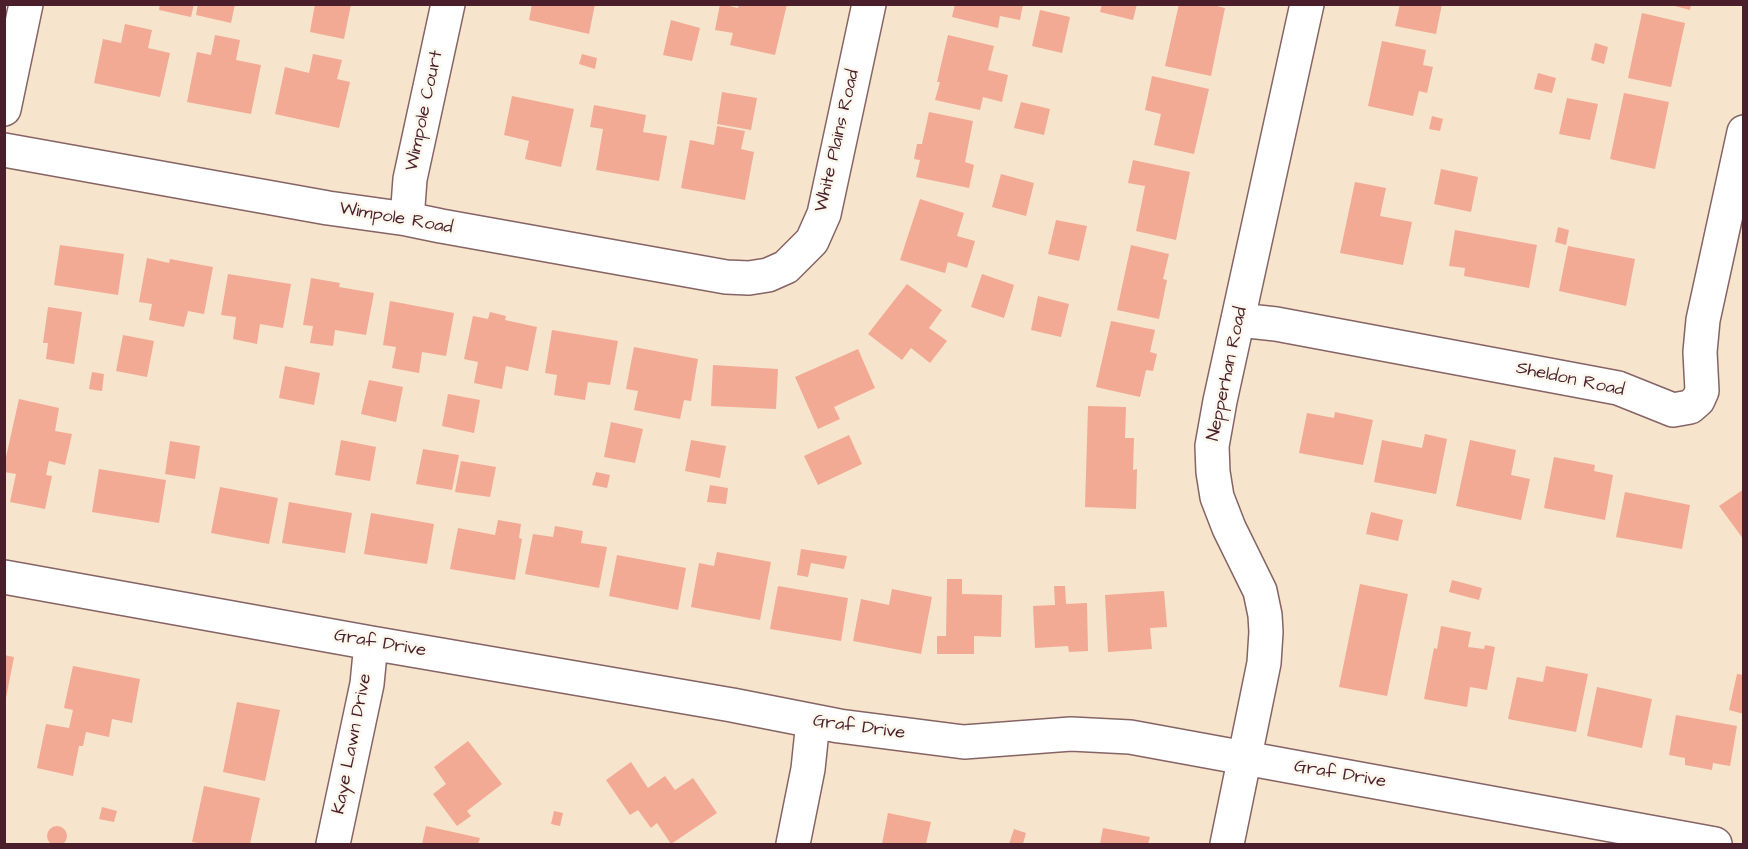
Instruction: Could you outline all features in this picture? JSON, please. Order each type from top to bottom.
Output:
[{"type":"street","points":[[4,109],[26,4]]},
{"type":"street","name":"Wimpole Court","points":[[407,219],[410,179],[448,4]]},
{"type":"street","name":"White Plains Road","points":[[786,267],[812,241],[824,214],[869,4]]},
{"type":"street","name":"Nepperhan Road","points":[[1227,844],[1264,663],[1266,632],[1260,591],[1229,528],[1217,497],[1212,446],[1307,4]]},
{"type":"street","name":"Sheldon Road","points":[[1239,320],[1276,324],[1618,388],[1673,410],[1690,406],[1698,400],[1702,391],[1700,352],[1703,320],[1743,132]]},
{"type":"street","name":"Wimpole Road","points":[[4,150],[328,208],[407,219],[726,277],[749,278],[768,275],[786,267]]},
{"type":"street","name":"Graf Drive","points":[[4,577],[732,705],[813,722],[964,742],[1071,734],[1130,737],[1646,839],[1715,844]]},
{"type":"street","name":"Kaye Lawn Drive","points":[[333,844],[367,684],[371,643]]},
{"type":"street","points":[[793,844],[808,769],[813,722]]},
{"type":"building","points":[[160,4],[194,4],[191,17],[159,10]]},
{"type":"building","points":[[198,4],[235,4],[231,23],[196,15]]},
{"type":"building","points":[[315,4],[351,4],[344,39],[310,32]]},
{"type":"building","points":[[532,4],[595,4],[589,34],[529,20]]},
{"type":"building","points":[[720,4],[738,8],[739,4],[787,4],[775,55],[730,45],[733,33],[715,30]]},
{"type":"building","points":[[955,4],[1023,4],[1020,20],[1000,16],[998,28],[952,17]]},
{"type":"building","points":[[1102,4],[1137,4],[1133,20],[1100,12]]},
{"type":"building","points":[[1179,4],[1208,4],[1225,8],[1211,76],[1165,66]]},
{"type":"building","points":[[1400,4],[1442,4],[1436,34],[1395,26]]},
{"type":"building","points":[[1667,4],[1691,4],[1690,10]]},
{"type":"building","points":[[1040,10],[1070,17],[1062,53],[1032,46]]},
{"type":"building","points":[[1642,13],[1685,23],[1671,87],[1628,78]]},
{"type":"building","points":[[671,20],[700,28],[692,61],[663,55]]},
{"type":"building","points":[[125,24],[152,30],[148,48],[170,53],[160,97],[94,83],[103,39],[121,43]]},
{"type":"building","points":[[215,35],[240,40],[236,60],[261,65],[251,114],[187,102],[197,52],[211,55]]},
{"type":"building","points":[[948,35],[994,46],[988,70],[1008,75],[1002,102],[983,97],[980,110],[935,100]]},
{"type":"building","points":[[1382,41],[1426,50],[1423,65],[1433,67],[1427,93],[1419,91],[1413,116],[1368,106]]},
{"type":"building","points":[[1595,43],[1608,47],[1604,64],[1591,60]]},
{"type":"building","points":[[313,54],[342,60],[337,79],[350,82],[339,128],[275,114],[285,67],[309,73]]},
{"type":"building","points":[[582,54],[597,58],[595,69],[579,64]]},
{"type":"building","points":[[1538,73],[1556,78],[1552,93],[1534,89]]},
{"type":"building","points":[[1152,76],[1209,89],[1194,154],[1154,145],[1161,114],[1145,110]]},
{"type":"building","points":[[722,92],[757,98],[751,130],[717,124]]},
{"type":"building","points":[[1624,93],[1669,102],[1655,169],[1610,159]]},
{"type":"building","points":[[512,96],[574,109],[561,167],[525,159],[529,141],[504,135]]},
{"type":"building","points":[[1567,98],[1598,104],[1590,140],[1559,134]]},
{"type":"building","points":[[1021,102],[1050,109],[1044,135],[1014,128]]},
{"type":"building","points":[[594,105],[646,115],[643,132],[667,136],[659,181],[596,170],[603,129],[590,127]]},
{"type":"building","points":[[929,112],[973,121],[965,162],[974,165],[969,188],[916,177],[920,160],[914,159],[917,144],[922,144]]},
{"type":"building","points":[[1432,116],[1443,119],[1440,131],[1429,129]]},
{"type":"building","points":[[717,126],[745,131],[741,149],[754,152],[745,200],[681,188],[690,140],[714,145]]},
{"type":"building","points":[[1133,160],[1190,172],[1176,240],[1136,231],[1145,186],[1128,183]]},
{"type":"building","points":[[1441,169],[1478,177],[1471,212],[1434,204]]},
{"type":"building","points":[[1001,174],[1034,183],[1026,216],[992,207]]},
{"type":"building","points":[[1355,182],[1386,188],[1380,216],[1412,222],[1403,265],[1340,253]]},
{"type":"building","points":[[920,199],[964,213],[957,236],[975,241],[967,268],[948,262],[945,273],[900,260]]},
{"type":"building","points":[[1056,220],[1087,226],[1079,261],[1048,254]]},
{"type":"building","points":[[1558,227],[1569,230],[1566,245],[1555,242]]},
{"type":"building","points":[[1455,230],[1537,245],[1529,288],[1464,276],[1465,268],[1449,266]]},
{"type":"building","points":[[60,245],[124,254],[118,295],[54,285]]},
{"type":"building","points":[[1131,245],[1169,254],[1163,279],[1167,280],[1159,319],[1117,310]]},
{"type":"building","points":[[1568,246],[1635,259],[1626,306],[1559,291]]},
{"type":"building","points":[[147,258],[169,263],[170,259],[213,267],[204,314],[188,311],[184,327],[149,320],[152,304],[139,302]]},
{"type":"building","points":[[228,274],[291,284],[283,328],[260,324],[257,344],[233,339],[236,317],[221,315]]},
{"type":"building","points":[[982,274],[1014,285],[1004,318],[971,307]]},
{"type":"building","points":[[311,278],[340,283],[339,287],[374,293],[366,335],[335,330],[333,346],[310,343],[313,326],[303,325]]},
{"type":"building","points":[[907,284],[942,310],[929,328],[947,341],[930,363],[911,348],[902,360],[868,334]]},
{"type":"building","points":[[1038,296],[1069,304],[1061,337],[1031,330]]},
{"type":"building","points":[[390,301],[454,313],[446,356],[422,352],[419,373],[392,368],[396,347],[383,345]]},
{"type":"building","points":[[48,307],[82,312],[74,364],[46,359],[48,343],[43,343]]},
{"type":"building","points":[[490,312],[506,316],[505,320],[537,327],[528,371],[506,366],[502,389],[474,383],[478,362],[464,359],[473,316],[488,319]]},
{"type":"building","points":[[1111,321],[1155,330],[1150,352],[1157,354],[1153,371],[1146,370],[1140,397],[1096,387]]},
{"type":"building","points":[[552,330],[618,341],[610,385],[588,382],[585,400],[554,395],[557,375],[545,373]]},
{"type":"building","points":[[123,335],[154,341],[147,377],[116,371]]},
{"type":"building","points":[[634,347],[698,359],[691,401],[684,400],[680,419],[634,410],[638,391],[626,389]]},
{"type":"building","points":[[858,349],[875,388],[834,407],[840,419],[818,429],[795,377]]},
{"type":"building","points":[[713,365],[778,369],[776,409],[711,406]]},
{"type":"building","points":[[285,366],[320,373],[314,405],[279,398]]},
{"type":"building","points":[[92,372],[104,374],[102,391],[89,389]]},
{"type":"building","points":[[369,380],[403,387],[396,422],[361,414]]},
{"type":"building","points":[[448,394],[480,400],[474,433],[442,426]]},
{"type":"building","points":[[19,399],[59,408],[55,431],[72,434],[65,465],[49,461],[46,475],[52,476],[45,509],[10,502],[16,474],[4,472],[4,466]]},
{"type":"building","points":[[1088,406],[1126,407],[1125,438],[1134,438],[1133,470],[1137,469],[1136,509],[1085,507]]},
{"type":"building","points":[[1335,412],[1373,420],[1363,465],[1299,453],[1307,413],[1334,418]]},
{"type":"building","points":[[611,422],[643,429],[635,463],[604,457]]},
{"type":"building","points":[[1425,434],[1447,439],[1436,494],[1374,482],[1382,440],[1422,448]]},
{"type":"building","points":[[849,435],[862,464],[818,485],[804,456]]},
{"type":"building","points":[[341,440],[376,447],[370,481],[335,475]]},
{"type":"building","points":[[691,440],[726,446],[720,478],[685,471]]},
{"type":"building","points":[[1470,440],[1516,450],[1511,475],[1530,479],[1521,520],[1456,506]]},
{"type":"building","points":[[170,441],[200,446],[195,479],[165,474]]},
{"type":"building","points":[[423,449],[459,455],[452,490],[416,484]]},
{"type":"building","points":[[1554,457],[1595,465],[1594,471],[1613,475],[1605,520],[1544,508]]},
{"type":"building","points":[[461,461],[496,467],[490,497],[455,492]]},
{"type":"building","points":[[99,469],[166,480],[159,523],[92,512]]},
{"type":"building","points":[[596,472],[610,475],[607,488],[592,485]]},
{"type":"building","points":[[710,485],[728,488],[726,504],[707,502]]},
{"type":"building","points":[[220,487],[278,498],[269,544],[211,533]]},
{"type":"building","points":[[1744,489],[1744,540],[1719,506]]},
{"type":"building","points":[[1625,492],[1690,505],[1682,549],[1616,537]]},
{"type":"building","points":[[289,502],[352,513],[345,553],[282,543]]},
{"type":"building","points":[[1371,512],[1403,520],[1398,541],[1366,534]]},
{"type":"building","points":[[371,513],[434,524],[427,564],[364,554]]},
{"type":"building","points":[[498,520],[521,524],[519,538],[522,539],[515,580],[450,569],[458,528],[495,535]]},
{"type":"building","points":[[555,526],[583,531],[581,543],[607,547],[599,588],[525,574],[533,534],[553,537]]},
{"type":"building","points":[[801,549],[847,556],[844,569],[811,563],[808,577],[797,575]]},
{"type":"building","points":[[717,552],[771,562],[760,620],[691,607],[699,563],[714,566]]},
{"type":"building","points":[[617,555],[686,568],[678,610],[609,596]]},
{"type":"building","points":[[947,579],[962,579],[962,594],[1002,595],[1001,637],[974,636],[974,654],[937,654],[937,636],[946,636]]},
{"type":"building","points":[[1452,580],[1482,588],[1479,600],[1449,592]]},
{"type":"building","points":[[1360,584],[1408,594],[1387,696],[1339,687]]},
{"type":"building","points":[[778,586],[848,598],[841,641],[770,629]]},
{"type":"building","points":[[1054,586],[1065,586],[1066,604],[1087,603],[1088,651],[1069,652],[1068,646],[1035,648],[1033,606],[1055,605]]},
{"type":"building","points":[[892,589],[932,597],[921,654],[853,641],[861,599],[889,605]]},
{"type":"building","points":[[1164,591],[1167,627],[1150,628],[1152,649],[1108,652],[1105,595]]},
{"type":"building","points":[[1441,626],[1471,632],[1468,647],[1484,649],[1485,645],[1495,647],[1487,690],[1470,687],[1467,707],[1424,699],[1434,648],[1437,649]]},
{"type":"building","points":[[4,655],[14,657],[6,698],[4,698]]},
{"type":"building","points":[[73,666],[140,679],[132,723],[112,719],[109,737],[86,732],[83,746],[79,746],[73,776],[37,768],[46,724],[69,728],[73,710],[64,708]]},
{"type":"building","points":[[1546,666],[1588,674],[1576,732],[1508,719],[1517,677],[1543,682]]},
{"type":"building","points":[[1737,674],[1744,675],[1744,714],[1729,710]]},
{"type":"building","points":[[1597,687],[1652,699],[1642,748],[1587,736]]},
{"type":"building","points":[[237,702],[280,710],[265,781],[223,772]]},
{"type":"building","points":[[1676,715],[1737,726],[1730,766],[1713,763],[1712,770],[1685,765],[1685,758],[1669,755]]},
{"type":"building","points":[[468,741],[502,784],[467,811],[471,816],[457,826],[433,794],[446,784],[434,767]]},
{"type":"building","points":[[631,762],[648,788],[665,776],[675,790],[693,778],[717,813],[671,844],[657,823],[651,828],[638,810],[630,815],[606,780]]},
{"type":"building","points":[[204,786],[260,798],[250,844],[192,842]]},
{"type":"building","points":[[102,807],[117,811],[114,822],[99,819]]},
{"type":"building","points":[[554,811],[563,813],[560,826],[551,824]]},
{"type":"building","points":[[888,813],[931,822],[926,844],[882,844]]},
{"type":"building","points":[[53,826],[61,826],[67,832],[67,840],[61,846],[53,846],[47,840],[47,832]]},
{"type":"building","points":[[426,826],[480,838],[478,844],[422,844]]},
{"type":"building","points":[[1103,828],[1150,837],[1148,844],[1100,844]]},
{"type":"building","points":[[1014,829],[1026,833],[1023,844],[1009,844]]}]
